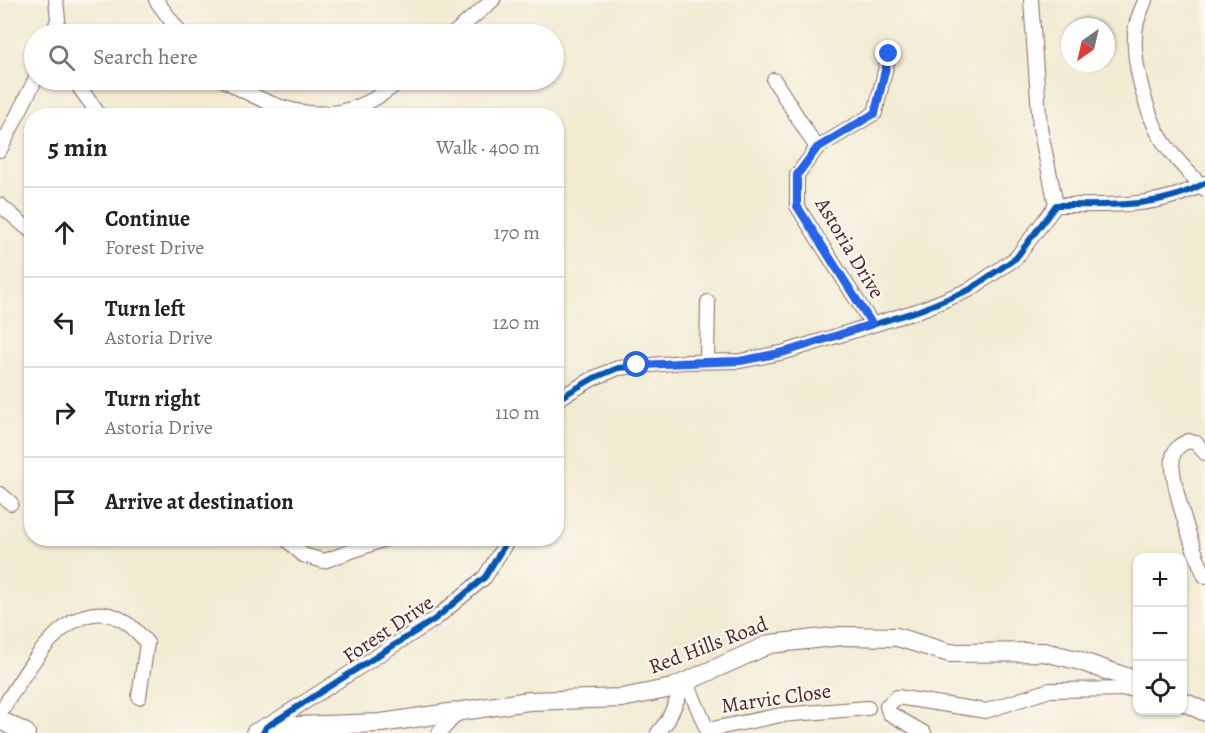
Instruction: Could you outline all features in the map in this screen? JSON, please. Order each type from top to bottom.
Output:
[{"type":"main road","name":"Red Hills Road","points":[[261,731],[381,723],[529,701],[622,698],[672,687],[777,642],[853,636],[897,637],[949,653],[1044,652],[1077,660],[1133,680]]},
{"type":"main road","points":[[1187,703],[1205,712]]},
{"type":"street","points":[[56,0],[56,24]]},
{"type":"street","points":[[156,0],[174,24]]},
{"type":"street","points":[[465,24],[493,0]]},
{"type":"street","points":[[564,395],[594,378],[618,368],[637,365],[740,361],[785,352],[920,310],[969,290],[1016,258],[1056,205],[1040,128],[1031,0]]},
{"type":"street","points":[[1056,205],[1135,205],[1189,192],[1204,186],[1158,131],[1142,86],[1134,48],[1137,22],[1145,0]]},
{"type":"street","name":"Astoria Drive","points":[[872,324],[797,206],[797,175],[817,148],[875,113],[889,54]]},
{"type":"street","points":[[774,80],[817,148]]},
{"type":"street","points":[[0,150],[30,90]]},
{"type":"street","points":[[81,90],[94,108]]},
{"type":"street","points":[[245,90],[287,108]]},
{"type":"street","points":[[357,108],[369,103],[387,90]]},
{"type":"street","points":[[0,206],[24,226]]},
{"type":"street","points":[[706,362],[708,302]]},
{"type":"street","points":[[1205,453],[1196,443],[1188,441],[1178,446],[1173,455],[1180,505],[1197,559],[1205,576]]},
{"type":"street","points":[[293,546],[303,555],[324,561],[366,546]]},
{"type":"street","name":"Forest Drive","points":[[261,731],[435,619],[480,583],[504,546]]},
{"type":"street","points":[[0,713],[55,634],[80,615],[108,615],[135,628],[147,643],[139,697]]},
{"type":"street","points":[[658,733],[668,720],[686,680]]},
{"type":"street","name":"Marvic Close","points":[[686,680],[707,729],[781,715],[868,708]]},
{"type":"street","points":[[924,733],[889,713],[887,706],[892,699],[897,697],[921,699],[986,711],[1050,690],[1133,689]]},
{"type":"street","points":[[1187,698],[1205,703]]},
{"type":"street","points":[[439,733],[460,710]]},
{"type":"cycle path","points":[[872,324],[797,206],[797,175],[817,148],[875,113],[889,54]]},
{"type":"cycle path","points":[[564,395],[594,378],[618,368],[684,362],[740,361],[785,352],[920,310],[969,290],[1016,258],[1056,205],[1132,204],[1169,197],[1205,183]]},
{"type":"cycle path","points":[[263,733],[266,727],[435,619],[485,577],[504,546]]},
{"type":"route","points":[[637,365],[740,361],[785,352],[872,324],[797,206],[797,175],[817,148],[875,113],[889,54]]}]
